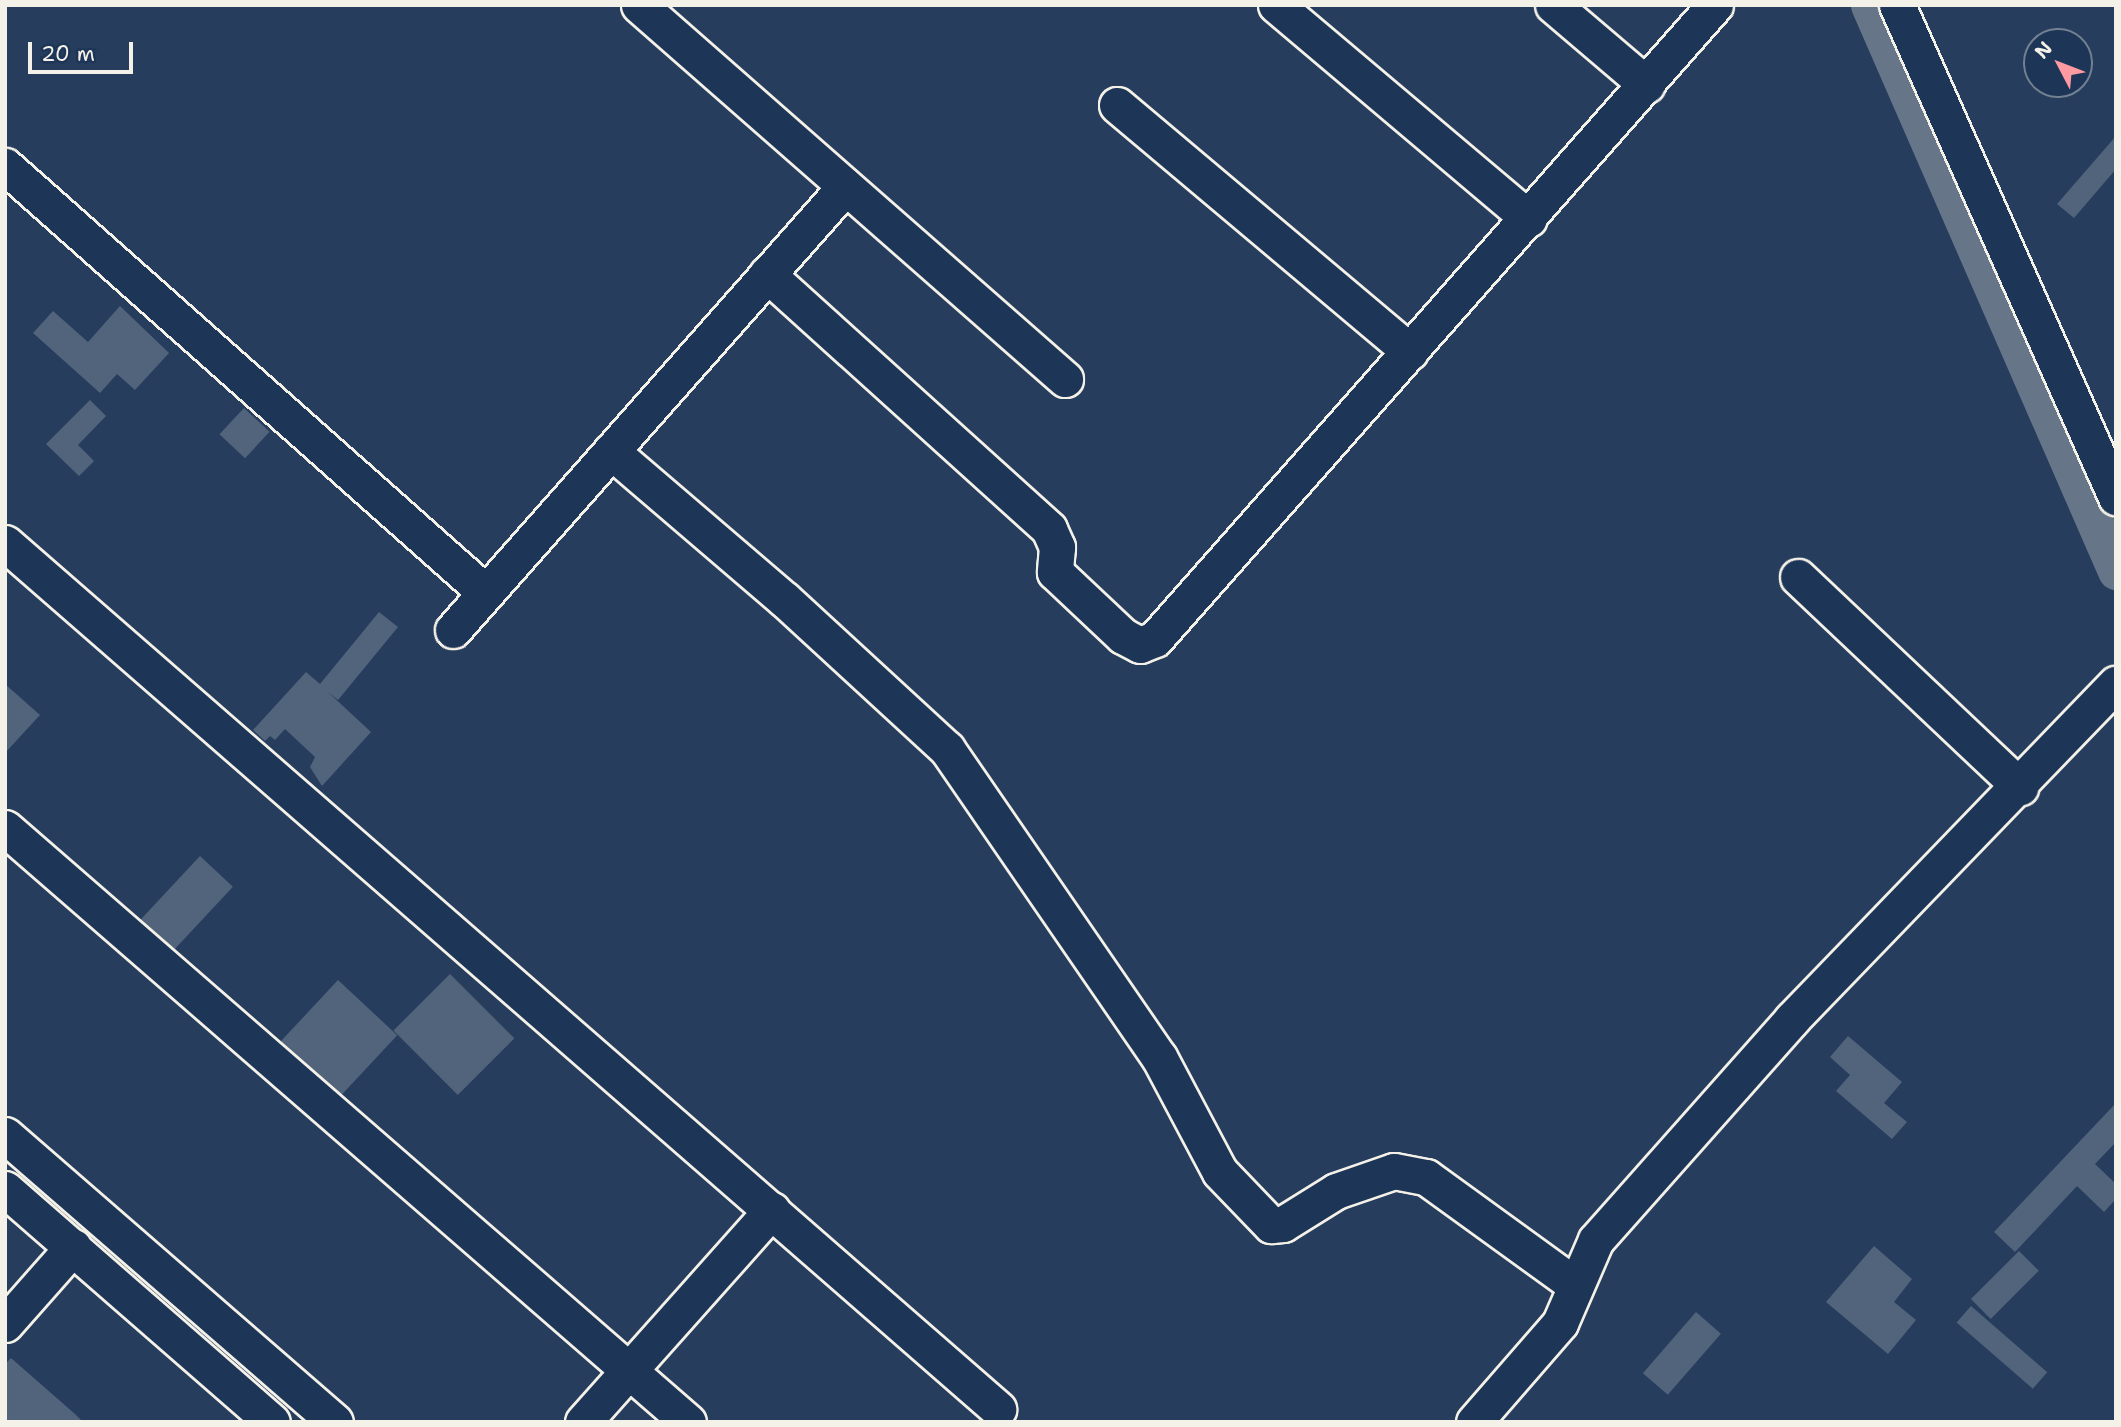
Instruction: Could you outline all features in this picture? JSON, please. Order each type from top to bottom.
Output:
[{"type":"street","points":[[639,5],[1065,379]]},
{"type":"street","points":[[1276,5],[1529,219]]},
{"type":"street","points":[[1553,5],[1647,85]]},
{"type":"street","points":[[767,274],[1049,529],[1057,547],[1055,572],[1122,636],[1140,645],[1155,639],[1529,219],[1715,5]]},
{"type":"street","points":[[1897,5],[2116,497]]},
{"type":"street","points":[[1117,105],[1410,352]]},
{"type":"street","points":[[5,166],[485,593]]},
{"type":"street","points":[[453,630],[845,187]]},
{"type":"street","points":[[611,451],[785,600],[947,749],[1159,1057],[1220,1172],[1271,1225],[1283,1224],[1336,1191],[1394,1171],[1426,1177],[1574,1284]]},
{"type":"street","points":[[5,543],[772,1209],[998,1409]]},
{"type":"street","points":[[1798,577],[2020,786]]},
{"type":"street","points":[[1474,1422],[1560,1323],[1574,1284],[1596,1240],[1792,1019],[2116,684]]},
{"type":"street","points":[[5,828],[688,1422]]},
{"type":"street","points":[[5,1135],[335,1422]]},
{"type":"street","points":[[5,1189],[272,1422]]},
{"type":"street","points":[[583,1422],[772,1209]]},
{"type":"street","points":[[5,1324],[73,1247]]},
{"type":"building","points":[[2116,136],[2116,169],[2074,218],[2057,204]]},
{"type":"building","points":[[120,306],[169,353],[135,390],[117,374],[100,393],[33,333],[53,311],[88,342]]},
{"type":"building","points":[[90,400],[106,416],[78,445],[94,461],[79,476],[46,444]]},
{"type":"building","points":[[244,408],[270,432],[245,458],[219,434]]},
{"type":"building","points":[[379,612],[398,627],[338,700],[328,692],[371,732],[322,786],[310,767],[315,757],[285,729],[275,740],[270,736],[265,741],[253,730],[306,672],[320,684]]},
{"type":"building","points":[[5,684],[40,715],[5,753]]},
{"type":"building","points":[[200,856],[233,887],[172,953],[139,922]]},
{"type":"building","points":[[450,974],[514,1038],[458,1095],[393,1031]]},
{"type":"building","points":[[338,980],[397,1035],[337,1100],[277,1045]]},
{"type":"building","points":[[1848,1036],[1902,1082],[1884,1103],[1907,1122],[1892,1139],[1836,1091],[1850,1075],[1830,1057]]},
{"type":"building","points":[[2116,1103],[2116,1142],[2095,1164],[2116,1184],[2116,1199],[2104,1212],[2077,1186],[2015,1252],[1994,1232]]},
{"type":"building","points":[[1874,1246],[1912,1279],[1894,1302],[1916,1320],[1888,1354],[1826,1302]]},
{"type":"building","points":[[2019,1251],[2039,1271],[1991,1319],[1971,1299]]},
{"type":"building","points":[[1971,1306],[2047,1372],[2033,1389],[1957,1323]]},
{"type":"building","points":[[1696,1312],[1721,1334],[1668,1395],[1643,1373]]},
{"type":"building","points":[[11,1358],[83,1422],[5,1422],[5,1364]]},
{"type":"waterway","points":[[1869,5],[2116,571]]}]
